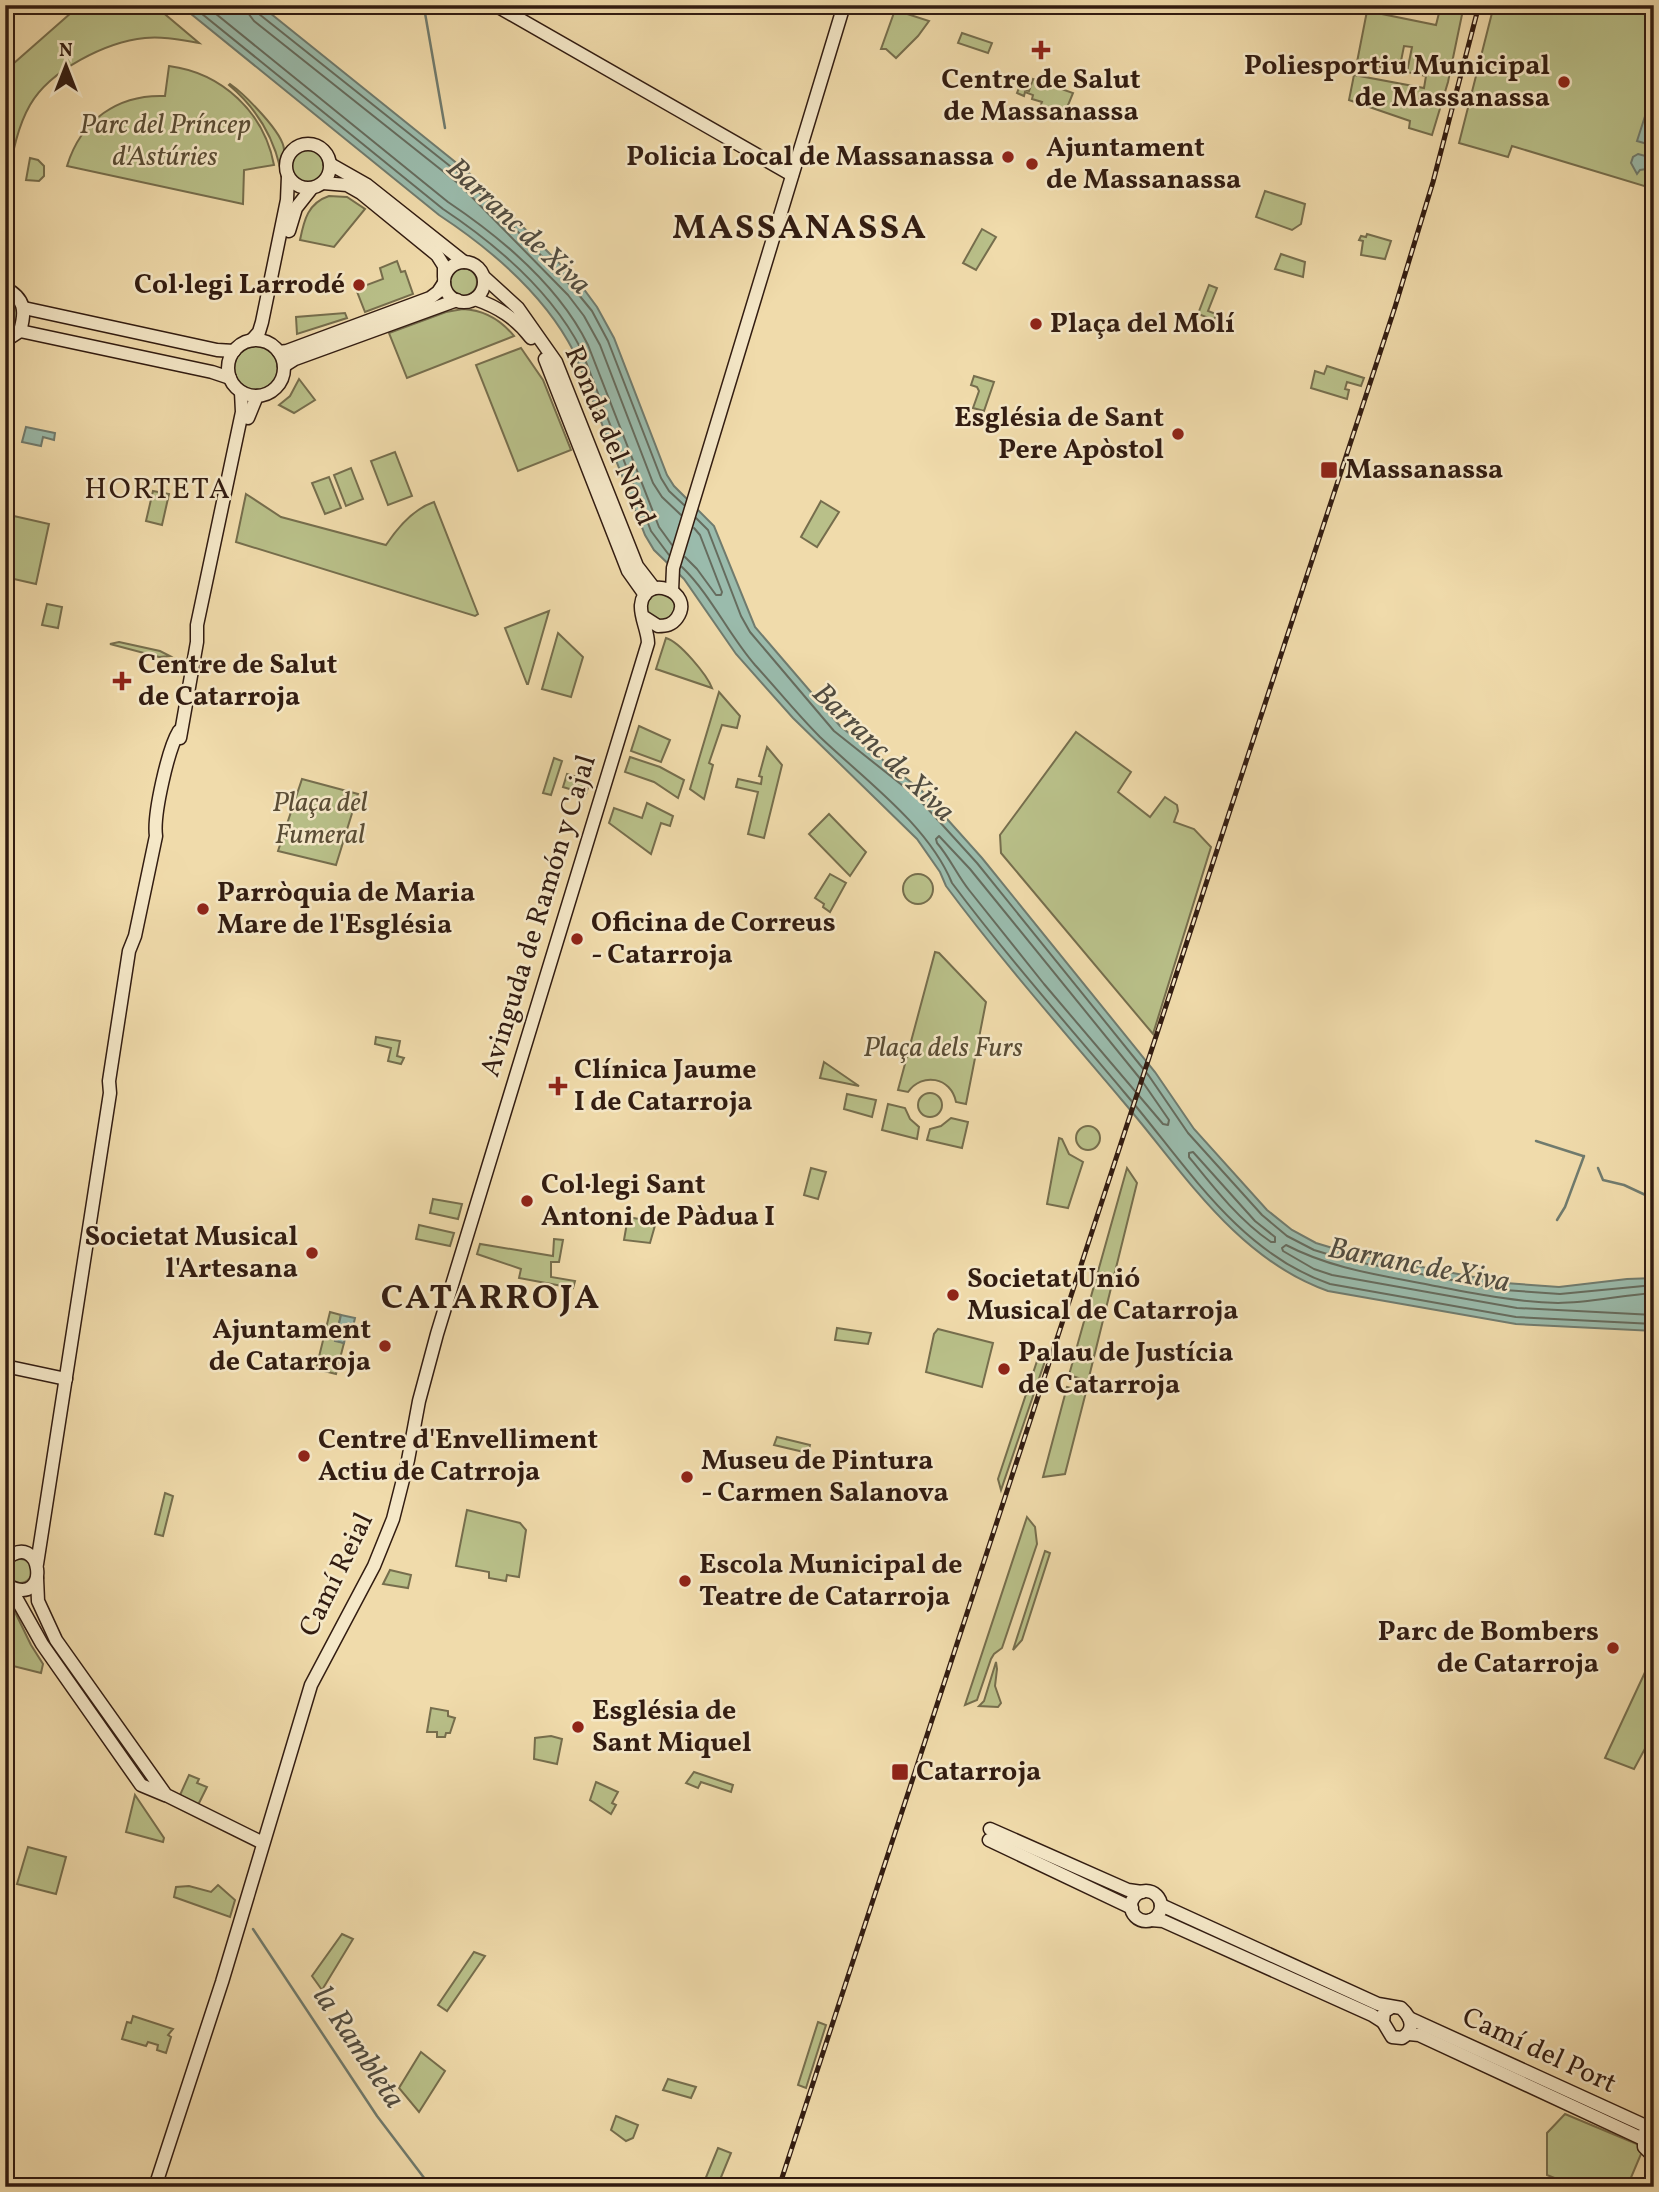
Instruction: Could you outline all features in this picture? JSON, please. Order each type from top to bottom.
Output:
[{"type":"street","points":[[495,5],[792,175]]},
{"type":"street","points":[[670,570],[673,591],[679,598],[681,608],[675,621],[663,626],[652,625],[644,617],[641,607],[670,570],[844,5]]},
{"type":"street","points":[[252,340],[259,332],[262,322],[287,200],[286,160],[293,149],[306,144],[319,147],[328,157],[330,170],[323,183]]},
{"type":"street","points":[[5,341],[20,331],[212,372],[230,378],[242,392],[257,396],[266,394],[277,387],[283,375],[284,366],[274,347],[270,324],[293,215],[300,201],[311,189],[323,183],[346,185],[360,193],[437,255],[444,266],[448,293],[457,300],[468,302],[475,299],[482,290],[484,277],[477,266],[464,262],[367,185],[330,163]]},
{"type":"street","points":[[288,176],[297,186],[311,189]]},
{"type":"street","points":[[230,378],[229,361],[234,351],[244,342],[252,340],[287,351],[430,298],[438,292],[452,265],[464,262]]},
{"type":"street","name":"Ronda del Nord","points":[[484,277],[518,308],[556,362],[643,577],[652,590]]},
{"type":"street","points":[[5,288],[22,301],[24,309],[20,331]]},
{"type":"street","name":"Ronda del Nord","points":[[475,299],[502,310],[513,318],[530,336],[550,366],[628,571],[652,590]]},
{"type":"street","points":[[284,366],[295,359],[457,300]]},
{"type":"street","points":[[24,309],[217,350],[234,351]]},
{"type":"street","points":[[217,550],[242,412],[242,392]]},
{"type":"street","points":[[169,1797],[56,1640],[38,1601],[37,1564],[110,1093],[116,1081],[135,964],[135,936],[156,836],[163,823],[179,748],[179,731],[197,642],[197,625],[249,414],[257,396]]},
{"type":"street","points":[[643,577],[653,579],[670,570]]},
{"type":"street","points":[[652,590],[673,591]]},
{"type":"street","name":"Avinguda de Ramón y Cajal","points":[[644,617],[648,643]]},
{"type":"street","name":"Avinguda de Ramón y Cajal","points":[[476,1203],[648,643],[663,626]]},
{"type":"street","name":"Camí Reial","points":[[155,2187],[239,1924],[311,1685],[374,1566],[393,1519],[423,1384],[476,1203]]},
{"type":"street","points":[[5,1366],[65,1379]]},
{"type":"street","points":[[12,1554],[33,1547],[40,1537]]},
{"type":"street","points":[[12,1554],[32,1557],[37,1564]]},
{"type":"street","points":[[8,1585],[22,1590],[29,1588],[37,1578]]},
{"type":"street","points":[[8,1585],[42,1644],[141,1785],[263,1843]]},
{"type":"street","points":[[117,1727],[115,1738],[118,1751]]},
{"type":"street","points":[[989,1834],[1128,1890],[1142,1892],[1155,1894],[1161,1905],[1378,2004],[1401,2008],[1409,2018],[1409,2034],[1402,2038],[1392,2037],[1382,2022],[1365,2011],[1163,1921],[1141,1919],[1132,1908],[989,1834]]},
{"type":"street","points":[[1132,1908],[1135,1897],[1142,1892]]},
{"type":"street","points":[[1152,1920],[1159,1914],[1161,1905]]},
{"type":"street","points":[[1382,2022],[1384,2012],[1392,2007]]},
{"type":"street","name":"Camí del Port","points":[[1409,2018],[1648,2130]]},
{"type":"street","name":"Camí del Port","points":[[1409,2034],[1419,2035],[1648,2130]]},
{"type":"street","points":[[1648,2130],[1646,2150],[1654,2157]]},
{"type":"green space","points":[[80,5],[154,5],[199,43],[145,38],[113,45],[65,69],[39,92],[25,115],[14,148],[5,193],[5,71]]},
{"type":"green space","points":[[1441,5],[1464,5],[1448,82],[1432,135],[1409,128],[1410,121],[1349,100],[1354,75],[1424,88],[1426,76],[1407,72],[1412,47],[1404,46],[1399,71],[1357,62],[1367,11],[1436,25]]},
{"type":"green space","name":"Poliesportiu Municipal de Massanassa","points":[[1494,5],[1654,5],[1654,189],[1512,146],[1508,157],[1459,143]]},
{"type":"green space","points":[[895,10],[929,21],[896,58],[886,49],[881,49]]},
{"type":"green space","points":[[962,33],[992,43],[988,53],[958,43]]},
{"type":"green space","name":"Parc del Príncep d'Astúries","points":[[169,66],[188,70],[223,86],[238,98],[261,128],[274,165],[244,170],[243,204],[67,166],[82,135],[104,113],[132,100],[165,96]]},
{"type":"green space","points":[[1033,79],[1073,93],[1062,120],[1038,112],[1042,102],[1032,99],[1033,95],[1025,92],[1024,96],[1017,93],[1019,88],[1029,91]]},
{"type":"green space","points":[[230,84],[253,104],[277,134],[284,152],[280,167],[261,122]]},
{"type":"green space","points":[[308,149],[320,154],[325,166],[320,178],[308,183],[296,178],[291,166],[296,154]]},
{"type":"green space","points":[[30,158],[38,160],[44,166],[44,176],[39,181],[26,180]]},
{"type":"green space","points":[[1265,191],[1305,204],[1301,224],[1292,230],[1256,217]]},
{"type":"green space","points":[[329,196],[347,197],[365,209],[334,247],[300,240],[305,219],[312,208]]},
{"type":"green space","points":[[982,229],[996,237],[976,270],[963,263]]},
{"type":"green space","points":[[1367,234],[1391,241],[1385,259],[1361,255],[1363,241],[1359,240]]},
{"type":"green space","points":[[1281,254],[1305,262],[1303,277],[1275,269]]},
{"type":"green space","points":[[397,261],[401,272],[405,271],[413,294],[365,312],[356,289],[383,279],[380,268]]},
{"type":"green space","points":[[463,268],[473,272],[477,282],[473,292],[463,296],[453,292],[449,282],[453,272]]},
{"type":"green space","points":[[1209,285],[1217,288],[1208,311],[1216,314],[1214,320],[1198,314]]},
{"type":"green space","points":[[5,294],[17,309],[17,321],[5,336]]},
{"type":"green space","points":[[463,309],[491,316],[514,336],[407,378],[389,333],[446,312]]},
{"type":"green space","points":[[345,313],[347,318],[297,334],[296,317]]},
{"type":"green space","points":[[256,346],[265,347],[272,352],[277,359],[277,377],[272,384],[265,389],[256,390],[247,389],[240,384],[235,377],[234,368],[235,359],[240,352],[247,347]]},
{"type":"green space","points":[[521,348],[543,380],[571,450],[518,471],[476,365]]},
{"type":"green space","points":[[1327,366],[1364,378],[1361,386],[1347,382],[1347,399],[1311,388],[1315,371],[1324,374]]},
{"type":"green space","points":[[974,376],[994,382],[984,411],[973,408],[979,391],[971,385]]},
{"type":"green space","points":[[299,379],[315,400],[294,413],[279,405],[290,396]]},
{"type":"green space","points":[[395,452],[412,496],[388,505],[371,461]]},
{"type":"green space","points":[[351,468],[363,499],[346,506],[334,475]]},
{"type":"green space","points":[[329,477],[341,508],[325,514],[312,483]]},
{"type":"green space","points":[[153,491],[169,494],[162,525],[146,521]]},
{"type":"green space","points":[[246,494],[281,517],[386,545],[407,519],[434,502],[478,614],[475,616],[236,542]]},
{"type":"green space","points":[[821,501],[839,512],[817,547],[801,537]]},
{"type":"green space","points":[[5,514],[49,524],[36,584],[5,577]]},
{"type":"green space","points":[[660,592],[666,593],[674,601],[674,613],[666,621],[660,622],[654,621],[646,613],[645,607],[646,601],[654,593]]},
{"type":"green space","points":[[47,604],[62,607],[58,628],[42,625]]},
{"type":"green space","points":[[549,611],[528,684],[527,684],[505,628]]},
{"type":"green space","points":[[558,633],[583,657],[571,697],[542,689]]},
{"type":"green space","points":[[666,638],[692,660],[712,688],[656,669]]},
{"type":"green space","points":[[119,642],[160,651],[170,656],[159,657],[110,644]]},
{"type":"green space","points":[[719,692],[740,716],[737,728],[722,725],[709,763],[713,765],[704,799],[690,789]]},
{"type":"green space","points":[[639,726],[670,740],[661,762],[631,751]]},
{"type":"green space","points":[[1076,732],[1131,772],[1118,792],[1150,817],[1165,797],[1177,805],[1174,822],[1194,829],[1211,847],[1153,1034],[1001,853],[1000,835]]},
{"type":"green space","points":[[767,747],[782,765],[764,838],[748,834],[758,792],[736,787],[738,779],[761,784],[762,777],[759,776]]},
{"type":"green space","points":[[630,757],[660,767],[684,780],[678,798],[654,782],[625,772]]},
{"type":"green space","points":[[554,758],[562,761],[551,795],[543,793]]},
{"type":"green space","points":[[567,774],[590,781],[586,794],[563,787]]},
{"type":"green space","name":"Plaça del Fumeral","points":[[302,779],[358,794],[336,865],[278,851]]},
{"type":"green space","points":[[647,803],[673,816],[670,826],[661,823],[651,854],[609,823],[614,808],[642,818]]},
{"type":"green space","points":[[829,814],[866,852],[850,876],[809,834]]},
{"type":"green space","points":[[830,874],[846,883],[830,912],[815,898]]},
{"type":"green space","points":[[918,874],[929,878],[933,889],[929,900],[918,904],[907,900],[903,889],[907,878]]},
{"type":"green space","name":"Plaça dels Furs","points":[[935,952],[986,1002],[966,1104],[956,1102],[948,1087],[935,1080],[921,1082],[908,1092],[898,1090]]},
{"type":"green space","points":[[376,1037],[400,1041],[397,1056],[404,1058],[401,1064],[388,1061],[391,1048],[375,1044]]},
{"type":"green space","points":[[824,1062],[859,1086],[820,1078]]},
{"type":"green space","points":[[930,1093],[939,1096],[942,1105],[939,1114],[930,1117],[921,1114],[918,1105],[921,1096]]},
{"type":"green space","points":[[847,1094],[876,1100],[872,1117],[844,1109]]},
{"type":"green space","points":[[888,1104],[905,1108],[910,1119],[919,1127],[917,1139],[882,1130]]},
{"type":"green space","points":[[951,1118],[968,1122],[962,1148],[927,1140],[930,1129],[941,1126]]},
{"type":"green space","points":[[1088,1126],[1097,1129],[1100,1138],[1097,1147],[1088,1150],[1079,1147],[1076,1138],[1079,1129]]},
{"type":"green space","points":[[1059,1138],[1069,1154],[1083,1162],[1068,1208],[1047,1204]]},
{"type":"green space","points":[[811,1168],[826,1172],[818,1199],[804,1195]]},
{"type":"green space","points":[[1127,1168],[1137,1183],[1088,1381],[1069,1375]]},
{"type":"green space","points":[[433,1199],[462,1204],[458,1219],[430,1213]]},
{"type":"green space","points":[[628,1217],[656,1222],[650,1243],[624,1240]]},
{"type":"green space","points":[[419,1225],[454,1233],[450,1246],[416,1239]]},
{"type":"green space","points":[[554,1239],[563,1240],[559,1262],[551,1262],[551,1277],[575,1281],[573,1288],[519,1278],[521,1269],[477,1254],[480,1244],[553,1256]]},
{"type":"green space","points":[[330,1312],[341,1315],[335,1340],[344,1343],[336,1374],[316,1369]]},
{"type":"green space","points":[[837,1328],[871,1333],[868,1344],[835,1340]]},
{"type":"green space","points":[[938,1329],[993,1343],[982,1387],[926,1372],[934,1334]]},
{"type":"green space","points":[[1038,1358],[1045,1361],[1001,1490],[998,1479]]},
{"type":"green space","points":[[1067,1387],[1086,1392],[1065,1474],[1043,1477]]},
{"type":"green space","points":[[777,1437],[810,1445],[808,1453],[774,1445]]},
{"type":"green space","points":[[165,1493],[173,1496],[163,1536],[155,1534]]},
{"type":"green space","points":[[467,1510],[520,1523],[526,1530],[519,1577],[507,1575],[506,1581],[489,1578],[489,1572],[456,1566]]},
{"type":"green space","points":[[1027,1517],[1035,1527],[1037,1544],[1002,1648],[991,1659],[977,1700],[965,1705]]},
{"type":"green space","points":[[1045,1551],[1050,1553],[1022,1640],[1013,1650]]},
{"type":"green space","points":[[20,1559],[29,1562],[32,1571],[29,1580],[20,1583],[11,1580],[8,1571],[11,1562]]},
{"type":"green space","points":[[390,1570],[411,1575],[408,1588],[383,1584]]},
{"type":"green space","points":[[14,1610],[43,1664],[41,1673],[5,1664],[5,1637],[8,1637],[9,1622],[12,1622]]},
{"type":"green space","points":[[1654,1653],[1654,1732],[1634,1769],[1605,1758]]},
{"type":"green space","points":[[996,1662],[995,1686],[1001,1703],[998,1707],[979,1706],[984,1701]]},
{"type":"green space","points":[[431,1708],[448,1711],[448,1716],[455,1718],[450,1733],[446,1733],[445,1737],[437,1737],[437,1732],[427,1732]]},
{"type":"green space","points":[[551,1736],[562,1739],[557,1764],[534,1759],[535,1738]]},
{"type":"green space","points":[[694,1772],[733,1785],[731,1792],[701,1782],[698,1788],[686,1783]]},
{"type":"green space","points":[[189,1775],[199,1779],[197,1783],[207,1787],[198,1805],[180,1795]]},
{"type":"green space","points":[[596,1782],[618,1792],[612,1803],[616,1805],[611,1814],[590,1800]]},
{"type":"green space","points":[[135,1795],[164,1838],[163,1842],[126,1832]]},
{"type":"green space","points":[[28,1847],[66,1857],[56,1894],[17,1884]]},
{"type":"green space","points":[[218,1885],[235,1900],[230,1917],[174,1897],[176,1887],[189,1886],[211,1892]]},
{"type":"green space","points":[[342,1934],[353,1939],[322,1990],[312,1976]]},
{"type":"green space","points":[[474,1952],[485,1956],[447,2011],[438,2005]]},
{"type":"green space","points":[[133,2016],[173,2029],[168,2035],[171,2037],[166,2053],[157,2050],[158,2045],[148,2042],[146,2046],[122,2039],[127,2022],[131,2023]]},
{"type":"green space","points":[[818,2022],[826,2025],[806,2088],[798,2085]]},
{"type":"green space","points":[[421,2052],[445,2071],[419,2112],[399,2088]]},
{"type":"green space","points":[[668,2079],[696,2087],[691,2098],[663,2090]]},
{"type":"green space","points":[[1565,2114],[1644,2147],[1627,2187],[1577,2187],[1547,2175],[1547,2133]]},
{"type":"green space","points":[[616,2116],[638,2125],[633,2138],[626,2141],[611,2130]]},
{"type":"green space","points":[[718,2148],[731,2153],[717,2187],[702,2187]]},
{"type":"water","name":"Barranc de Xiva","points":[[180,5],[260,5],[469,173],[580,284],[597,307],[614,338],[667,475],[674,486],[714,526],[755,627],[840,726],[922,791],[982,858],[1155,1072],[1194,1129],[1267,1210],[1292,1230],[1316,1243],[1349,1253],[1505,1283],[1559,1287],[1654,1278],[1654,1331],[1516,1324],[1328,1291],[1295,1276],[1238,1235],[1189,1183],[967,914],[917,839],[793,718],[736,654],[684,579],[654,550],[645,535],[574,352],[562,331],[533,293],[478,243],[439,215]]},
{"type":"water","points":[[1647,110],[1654,113],[1654,146],[1637,141]]},
{"type":"water","points":[[1638,154],[1653,158],[1654,168],[1640,170],[1637,174],[1631,163],[1633,157]]},
{"type":"water","points":[[26,427],[55,433],[54,440],[43,437],[41,446],[22,442]]},
{"type":"water","points":[[341,1315],[355,1318],[352,1331],[347,1330],[344,1343],[335,1341]]},
{"type":"waterway","points":[[410,5],[425,13],[445,128]]},
{"type":"waterway","points":[[1536,1141],[1583,1156]]},
{"type":"waterway","points":[[1557,1220],[1565,1207],[1584,1156]]},
{"type":"waterway","points":[[1598,1168],[1603,1180],[1624,1185],[1654,1199]]},
{"type":"waterway","name":"la Rambleta","points":[[253,1929],[377,2116],[431,2187]]},
{"type":"railway","points":[[779,2187],[1395,307],[1433,182],[1479,5]]},
{"type":"place","name":"Centre de Salut de Massanassa","points":[[1041,50]]},
{"type":"place","name":"Poliesportiu Municipal de Massanassa","points":[[1564,82]]},
{"type":"place","name":"Policia Local de Massanassa","points":[[1008,157]]},
{"type":"place","name":"Ajuntament de Massanassa","points":[[1032,164]]},
{"type":"place","name":"Col·legi Larrodé","points":[[359,285]]},
{"type":"place","name":"Plaça del Molí","points":[[1036,324]]},
{"type":"place","name":"Església de Sant Pere Apòstol","points":[[1178,434]]},
{"type":"place","name":"Massanassa","points":[[1329,470]]},
{"type":"place","name":"Centre de Salut de Catarroja","points":[[122,681]]},
{"type":"place","name":"Parròquia de Maria Mare de l'Església","points":[[203,909]]},
{"type":"place","name":"Oficina de Correus - Catarroja","points":[[577,939]]},
{"type":"place","name":"Clínica Jaume I de Catarroja","points":[[558,1086]]},
{"type":"place","name":"Col·legi Sant Antoni de Pàdua I","points":[[527,1201]]},
{"type":"place","name":"Societat Musical l'Artesana","points":[[312,1253]]},
{"type":"place","name":"Societat Unió Musical de Catarroja","points":[[953,1295]]},
{"type":"place","name":"Ajuntament de Catarroja","points":[[385,1346]]},
{"type":"place","name":"Palau de Justícia de Catarroja","points":[[1004,1369]]},
{"type":"place","name":"Centre d'Envelliment Actiu de Catrroja","points":[[304,1456]]},
{"type":"place","name":"Museu de Pintura - Carmen Salanova","points":[[687,1477]]},
{"type":"place","name":"Escola Municipal de Teatre de Catarroja","points":[[685,1581]]},
{"type":"place","name":"Parc de Bombers de Catarroja","points":[[1613,1648]]},
{"type":"place","name":"Església de Sant Miquel","points":[[578,1727]]},
{"type":"place","name":"Catarroja","points":[[900,1772]]},
{"type":"district","name":"MASSANASSA","points":[[800,229]]},
{"type":"district","name":"HORTETA","points":[[158,490]]},
{"type":"district","name":"CATARROJA","points":[[491,1299]]}]
